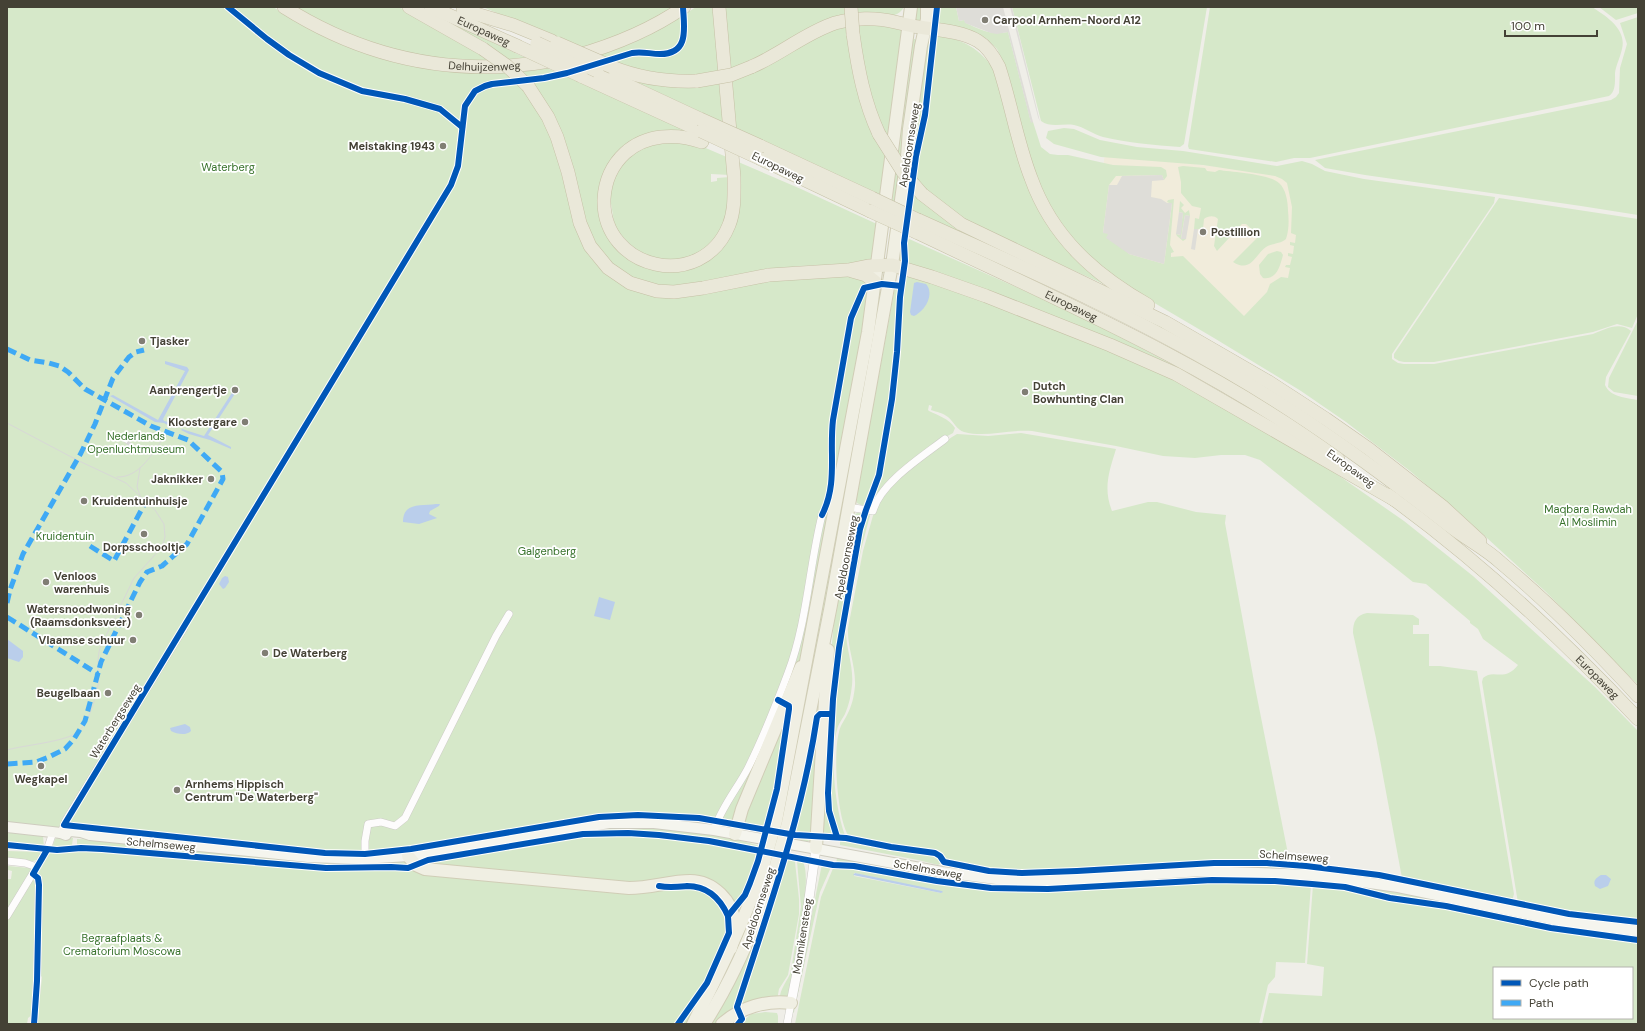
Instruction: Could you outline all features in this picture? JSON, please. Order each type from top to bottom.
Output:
[{"type":"highway","name":"Delhuijzenweg","points":[[284,7],[330,33],[369,48],[419,61],[478,68],[535,64],[592,51],[642,31],[684,7]]},
{"type":"highway","points":[[409,7],[483,48],[507,66],[528,86],[548,117],[557,137],[568,172],[580,223],[590,246],[602,262],[624,280],[648,289],[674,292],[769,275],[848,270],[868,266],[877,267],[892,265],[932,277],[993,299],[1110,345],[1176,374],[1395,500]]},
{"type":"highway","name":"Europaweg","points":[[431,7],[701,131],[917,226],[1105,306],[1227,371],[1326,434],[1498,560],[1541,599],[1638,696]]},
{"type":"highway","points":[[701,131],[686,138],[671,136],[648,140],[629,150],[613,167],[605,189],[604,203],[607,220],[611,231],[621,244],[637,257],[649,263],[678,266],[693,262],[709,253],[727,231],[732,218],[734,202],[734,177],[719,7]]},
{"type":"highway","points":[[851,7],[853,34],[863,89],[869,110],[879,134],[898,166],[922,194],[961,224],[1164,322],[1233,361],[1309,407],[1369,449],[1442,506],[1469,529],[1498,560]]},
{"type":"highway","points":[[460,8],[513,25],[623,71],[650,78],[677,81],[696,81],[731,75],[775,55],[812,33],[841,22],[865,19],[894,21],[909,26],[966,36],[977,40],[982,43],[994,57],[999,66],[1031,180],[1041,202],[1053,223],[1076,252],[1103,276],[1136,298],[1208,340],[1233,361]]},
{"type":"highway","name":"Europaweg","points":[[460,8],[597,71],[701,131]]},
{"type":"highway","name":"Europaweg","points":[[761,157],[824,190],[871,205]]},
{"type":"highway","name":"Europaweg","points":[[917,226],[1170,354],[1269,412],[1319,445],[1395,500],[1469,558],[1525,607],[1578,657],[1638,719]]},
{"type":"highway","points":[[848,270],[866,275],[875,282]]},
{"type":"main road","name":"Apeldoornseweg","points":[[704,1024],[739,961],[758,917],[770,864],[776,821],[860,376],[875,282],[912,7]]},
{"type":"main road","name":"Apeldoornseweg","points":[[693,1024],[731,948],[788,824],[831,605],[892,265],[921,46],[926,28],[927,7]]},
{"type":"main road","points":[[816,848],[831,605]]},
{"type":"main road","points":[[736,834],[742,809],[808,654]]},
{"type":"main road","name":"Schelmseweg","points":[[7,827],[57,832],[67,836],[81,837],[90,835],[308,857],[362,859],[408,856],[609,823],[654,823],[714,830],[942,872],[1012,881],[1049,881],[1201,872],[1313,875],[1398,887],[1562,921],[1638,931]]},
{"type":"main road","points":[[408,856],[416,865],[424,869],[615,887],[647,888],[685,881],[703,883],[713,887],[720,893],[732,911],[735,927],[731,948]]},
{"type":"main road","points":[[722,1024],[738,1012],[758,1005],[772,1002],[791,1003]]},
{"type":"street","name":"Apeldoornseweg","points":[[848,507],[873,511],[883,492],[905,468],[945,439]]},
{"type":"street","points":[[714,830],[719,817],[748,768],[778,700],[792,661],[799,636],[822,515]]},
{"type":"street","points":[[362,859],[365,854],[365,841],[368,824],[381,822],[395,826],[405,818],[496,636],[509,614]]},
{"type":"street","name":"Waterbergseweg","points":[[7,916],[57,832],[66,820],[184,628]]},
{"type":"street","name":"Monnikensteeg","points":[[787,1024],[802,942],[816,848]]},
{"type":"street","points":[[7,861],[37,866]]},
{"type":"street","points":[[33,874],[38,878],[39,885],[37,982],[34,1024]]},
{"type":"shaded area","name":"Carpool Arnhem-Noord A12","points":[[956,7],[1003,7],[1033,122],[1031,123],[1008,32],[997,34],[991,33],[965,23],[964,20],[959,21]]},
{"type":"shaded area","points":[[1010,7],[1012,7],[1040,122],[1038,117]]},
{"type":"shaded area","points":[[1105,154],[1308,177],[1287,294],[1243,331],[1093,236]]},
{"type":"shaded area","points":[[1162,175],[1164,180],[1152,181],[1151,197],[1161,199],[1167,203],[1172,203],[1164,264],[1129,254],[1106,238],[1108,234],[1103,233],[1109,185],[1117,185],[1122,176]]},
{"type":"shaded area","points":[[1179,212],[1183,213],[1181,235],[1176,234]]},
{"type":"shaded area","points":[[1185,215],[1190,216],[1186,239],[1181,239]]},
{"type":"shaded area","points":[[1194,229],[1198,229],[1195,250],[1191,249]]},
{"type":"green space","points":[[7,7],[273,7],[301,24],[329,38],[357,50],[385,59],[414,66],[443,70],[474,73],[507,73],[514,80],[485,84],[475,90],[467,99],[462,128],[469,104],[475,94],[484,88],[517,83],[523,89],[548,126],[576,225],[638,290],[771,279],[856,276],[869,285],[870,291],[801,658],[733,820],[722,818],[746,767],[715,818],[638,814],[599,816],[430,845],[369,852],[351,853],[326,851],[220,841],[220,839],[216,838],[216,841],[141,833],[141,831],[137,831],[136,833],[82,827],[69,824],[68,822],[317,411],[329,390],[327,389],[158,668],[138,697],[131,693],[129,696],[135,704],[61,825],[58,829],[7,824]],"holes":[[[462,130],[459,158],[454,182],[366,327],[452,181]]]},
{"type":"green space","points":[[292,7],[399,7],[451,35],[495,63],[437,60],[370,45]]},
{"type":"green space","points":[[418,7],[530,60],[508,62]]},
{"type":"green space","points":[[483,7],[676,7],[656,20],[582,50]]},
{"type":"green space","points":[[696,7],[715,7],[721,72],[704,75],[663,75],[610,62],[634,54],[668,55],[675,52],[680,48],[685,37],[685,14]]},
{"type":"green space","points":[[722,7],[847,7],[848,16],[728,70]]},
{"type":"green space","points":[[857,7],[904,7],[895,15],[876,17],[857,15]]},
{"type":"green space","points":[[915,7],[924,7],[925,19],[915,23]]},
{"type":"green space","name":"Maqbara Rawdah Al Moslimin","points":[[938,7],[956,7],[959,21],[964,20],[966,23],[981,30],[996,33],[1008,32],[1031,122],[1033,122],[1041,147],[1050,154],[1068,155],[1113,165],[1161,167],[1166,170],[1167,176],[1164,180],[1162,175],[1116,176],[1109,185],[1103,233],[1108,233],[1129,254],[1164,264],[1172,204],[1167,202],[1168,200],[1174,199],[1170,245],[1174,252],[1171,253],[1171,257],[1183,256],[1244,316],[1267,292],[1270,284],[1281,277],[1288,278],[1290,268],[1285,267],[1286,265],[1290,265],[1292,257],[1288,256],[1288,253],[1293,254],[1294,246],[1290,245],[1290,242],[1295,243],[1296,235],[1291,233],[1292,207],[1287,183],[1275,176],[1203,165],[1101,157],[1054,144],[1046,138],[1048,131],[1064,128],[1074,129],[1100,140],[1137,147],[1183,151],[1277,166],[1302,161],[1312,164],[1325,171],[1364,179],[1495,197],[1494,203],[1392,354],[1392,359],[1398,363],[1404,364],[1434,364],[1593,334],[1617,326],[1627,328],[1631,331],[1606,377],[1605,385],[1607,389],[1615,394],[1624,398],[1638,400],[1638,685],[1546,592],[1464,517],[1410,471],[1346,422],[1301,391],[1108,274],[1066,236],[1033,174],[1006,67],[997,49],[987,39],[976,33],[936,22]]},
{"type":"green space","points":[[1012,7],[1207,7],[1184,144],[1180,147],[1122,141],[1103,137],[1074,125],[1053,125],[1041,121]]},
{"type":"green space","points":[[1210,7],[1592,7],[1614,24],[1621,35],[1623,42],[1615,73],[1614,89],[1609,96],[1310,158],[1294,158],[1276,162],[1189,149],[1188,146]]},
{"type":"green space","points":[[1599,7],[1638,7],[1638,13],[1616,20]]},
{"type":"green space","points":[[682,16],[682,38],[673,49],[659,52],[637,51],[608,59],[598,55],[635,42]]},
{"type":"green space","points":[[1638,17],[1638,215],[1365,175],[1325,168],[1315,160],[1611,100],[1619,93],[1620,68],[1627,44],[1620,23]]},
{"type":"green space","points":[[858,23],[905,29],[890,143],[880,125],[866,83]]},
{"type":"green space","points":[[849,24],[888,156],[883,196],[733,127],[729,79],[810,38]]},
{"type":"green space","points":[[927,34],[931,35],[930,65],[921,130],[912,175],[909,171]]},
{"type":"green space","points":[[935,35],[954,39],[970,46],[990,64],[995,72],[1030,186],[1117,290],[975,226],[932,196],[915,178],[924,130],[934,59]]},
{"type":"green space","points":[[914,39],[915,48],[903,164],[898,156],[901,115],[910,45]]},
{"type":"green space","points":[[547,68],[558,73],[526,78],[520,72]]},
{"type":"green space","points":[[613,71],[721,80],[726,124]]},
{"type":"green space","points":[[563,76],[573,79],[693,134],[672,134],[612,163],[606,228],[665,269],[724,240],[736,161],[879,225],[874,264],[798,266],[674,288],[633,281],[597,251],[528,82]]},
{"type":"green space","points":[[670,141],[701,146],[729,158],[730,175],[711,174],[711,182],[717,181],[717,178],[730,177],[730,200],[721,231],[701,253],[671,262],[639,254],[615,228],[609,191],[622,162],[642,147]]},
{"type":"green space","points":[[1178,167],[1205,168],[1207,171],[1215,172],[1219,170],[1259,175],[1268,177],[1279,183],[1285,192],[1288,204],[1289,218],[1286,239],[1282,242],[1266,247],[1252,262],[1244,266],[1239,265],[1233,262],[1259,236],[1246,224],[1242,224],[1217,251],[1214,246],[1218,219],[1213,216],[1207,217],[1204,219],[1203,229],[1194,229],[1195,218],[1199,219],[1201,208],[1192,206],[1181,193],[1181,182]]},
{"type":"green space","points":[[896,168],[902,176],[898,203],[892,201]]},
{"type":"green space","points":[[913,189],[1105,297],[1233,365],[911,209]]},
{"type":"green space","points":[[1499,198],[1638,219],[1638,314],[1632,328],[1617,324],[1593,332],[1434,362],[1404,362],[1394,358],[1394,354]]},
{"type":"green space","points":[[1180,201],[1184,205],[1181,208],[1185,213],[1189,210],[1190,216],[1185,215],[1181,238],[1186,239],[1183,241],[1176,234],[1180,235],[1183,213],[1179,212]]},
{"type":"green space","points":[[900,235],[904,237],[903,265],[896,263]]},
{"type":"green space","points":[[907,238],[1026,291],[1104,329],[1217,392],[906,266]]},
{"type":"green space","points":[[1277,251],[1281,252],[1283,255],[1281,264],[1275,275],[1268,278],[1263,278],[1260,274],[1259,265],[1268,254]]},
{"type":"green space","points":[[909,272],[1141,361],[1281,440],[1335,473],[1404,521],[1473,576],[1595,687],[1638,731],[1638,921],[1581,915],[1518,903],[1482,682],[1483,678],[1487,675],[1508,673],[1518,665],[1483,639],[1478,629],[1470,623],[1470,621],[1426,584],[1413,582],[1260,460],[1245,455],[1221,455],[1195,458],[1163,456],[1032,431],[972,434],[957,428],[946,416],[931,410],[932,406],[929,405],[929,411],[943,418],[955,428],[953,433],[930,448],[900,476],[872,506],[870,506],[881,475],[899,352],[903,285],[905,274]]},
{"type":"green space","points":[[895,287],[899,288],[896,351],[890,399],[881,447],[879,468],[876,480],[865,507],[857,503],[856,499]]},
{"type":"green space","points":[[1638,320],[1638,396],[1614,392],[1608,387],[1609,378]]},
{"type":"green space","points":[[1021,433],[1116,449],[1109,473],[1107,487],[1109,503],[1112,511],[1148,502],[1157,502],[1196,512],[1226,515],[1225,523],[1255,687],[1290,864],[1213,861],[1039,872],[989,870],[949,862],[935,850],[905,847],[854,838],[848,835],[841,814],[837,784],[837,742],[840,728],[850,708],[854,693],[855,679],[848,628],[863,551],[876,505],[906,470],[957,434],[988,436]]},
{"type":"green space","points":[[840,503],[842,503],[842,522],[783,829],[778,828]]},
{"type":"green space","points":[[864,511],[859,529],[838,648],[830,712],[830,665],[834,621],[853,515]]},
{"type":"green space","points":[[867,512],[870,516],[861,550],[846,627],[852,670],[852,689],[850,700],[845,714],[839,724],[835,741],[834,768],[836,798],[845,835],[841,836],[837,834],[831,811],[829,793],[834,700],[841,648],[862,530]]},
{"type":"green space","points":[[1367,613],[1413,615],[1419,619],[1419,625],[1413,625],[1413,634],[1429,634],[1429,666],[1477,671],[1514,894],[1512,901],[1402,878],[1376,738],[1353,633],[1358,617]]},
{"type":"green space","points":[[788,709],[779,773],[766,827],[742,822]]},
{"type":"green space","points":[[818,718],[814,833],[794,832]]},
{"type":"green space","points":[[827,772],[828,811],[834,834],[821,834]]},
{"type":"green space","points":[[638,816],[680,818],[713,822],[712,824],[657,819],[420,851],[383,853],[424,849],[599,818]]},
{"type":"green space","points":[[742,826],[765,831],[764,834],[742,830]]},
{"type":"green space","points":[[623,828],[675,830],[709,834],[760,846],[760,850],[678,835],[644,832],[603,832],[552,836],[527,840],[417,862],[422,858],[563,833]]},
{"type":"green space","points":[[7,831],[43,836],[44,847],[7,844]]},
{"type":"green space","points":[[627,834],[675,838],[759,852],[747,888],[734,908],[718,888],[646,886],[421,864],[436,859],[564,838]]},
{"type":"green space","points":[[793,836],[812,838],[807,842],[792,840]]},
{"type":"green space","points":[[60,837],[73,838],[72,845],[63,848],[52,848],[55,839]]},
{"type":"green space","points":[[77,839],[360,864],[359,867],[317,866],[78,847]]},
{"type":"green space","points":[[840,839],[891,849],[934,855],[938,857],[941,863],[938,865],[840,845]]},
{"type":"green space","name":"Begraafplaats & Crematorium Moscowa","points":[[81,849],[317,868],[359,868],[359,870],[361,870],[361,868],[414,868],[668,889],[691,887],[709,892],[719,902],[725,912],[728,923],[726,937],[703,987],[676,1024],[37,1024],[42,977],[40,975],[38,872],[49,852]]},
{"type":"green space","points":[[7,851],[42,852],[39,859],[33,861],[7,859]]},
{"type":"green space","points":[[837,858],[938,876],[1000,883],[1197,875],[1311,882],[1212,878],[1062,888],[1012,888],[953,883],[854,865],[836,864]]},
{"type":"green space","points":[[786,859],[794,860],[795,862],[799,899],[799,914],[788,975],[779,989],[777,1000],[737,1008]]},
{"type":"green space","points":[[407,861],[411,867],[362,866],[362,864]]},
{"type":"green space","points":[[797,861],[803,862],[805,872],[806,887],[802,925],[790,993],[787,997],[780,999],[782,988],[791,971],[801,907]]},
{"type":"green space","points":[[768,863],[773,865],[750,927],[705,1016]]},
{"type":"green space","points":[[822,864],[831,865],[831,867],[820,892],[794,1012],[792,1014]]},
{"type":"green space","points":[[946,864],[988,872],[1035,875],[1156,866],[1206,864],[1302,867],[1279,869],[1136,872],[1021,877],[948,868]]},
{"type":"green space","points":[[8,866],[30,868],[31,871],[7,912],[7,879],[11,879],[12,871],[8,870]]},
{"type":"green space","points":[[781,866],[736,1005],[736,1011],[719,1024],[708,1024]]},
{"type":"green space","points":[[834,866],[854,867],[953,885],[1012,890],[1062,890],[1212,881],[1275,882],[1311,885],[1305,963],[1276,962],[1275,977],[1268,985],[1259,1024],[795,1024],[821,897]],"holes":[[[854,873],[942,892],[854,876]]]},
{"type":"green space","points":[[1302,867],[1343,871],[1397,879],[1395,883],[1347,876]]},
{"type":"green space","points":[[1316,878],[1638,934],[1638,939],[1551,927],[1446,905],[1390,897],[1345,886],[1313,883]]},
{"type":"green space","points":[[33,880],[37,882],[33,1014],[28,1018],[27,1024],[7,1024],[7,921]]},
{"type":"green space","points":[[1402,880],[1512,904],[1512,906],[1402,884]]},
{"type":"green space","points":[[1313,885],[1356,890],[1390,899],[1446,907],[1551,929],[1638,941],[1638,1024],[1262,1024],[1269,993],[1322,996],[1324,967],[1307,964]]},
{"type":"green space","points":[[1517,905],[1581,917],[1638,923],[1638,928],[1602,924],[1517,907]]},
{"type":"green space","points":[[731,934],[690,1024],[680,1024],[702,994]]},
{"type":"green space","points":[[765,1012],[777,1013],[778,1024],[740,1024],[751,1014]]},
{"type":"water","points":[[917,282],[926,284],[929,288],[929,297],[928,302],[922,310],[914,316],[911,315],[910,312],[914,283]]},
{"type":"water","points":[[165,361],[187,367],[189,370],[163,419],[164,421],[173,423],[174,426],[171,427],[164,423],[155,422],[110,396],[113,395],[158,420],[185,371],[165,364]]},
{"type":"water","points":[[235,388],[238,389],[208,435],[231,447],[231,449],[181,430],[182,429],[204,436]]},
{"type":"water","points":[[440,504],[430,511],[429,514],[437,518],[419,524],[403,522],[406,511],[409,508],[419,505]]},
{"type":"water","points":[[225,576],[228,577],[229,582],[223,589],[219,584]]},
{"type":"water","points":[[599,597],[615,602],[610,620],[594,616]]},
{"type":"water","points":[[7,639],[23,651],[23,657],[19,662],[7,658]]},
{"type":"water","points":[[185,724],[190,727],[191,731],[187,734],[171,731],[170,728]]},
{"type":"water","points":[[855,873],[943,892],[941,893],[853,875]]},
{"type":"water","points":[[1601,875],[1606,875],[1611,879],[1608,886],[1600,889],[1595,886],[1594,882],[1596,878]]},
{"type":"tram line","points":[[7,423],[77,460],[126,483],[155,510],[164,524],[165,537],[162,547],[134,578],[100,648],[98,658],[97,690],[91,710],[82,728],[72,735],[54,741],[7,750]]},
{"type":"tram line","points":[[117,477],[125,476],[139,469],[151,456],[165,436]]},
{"type":"tram line","points":[[140,468],[137,487],[140,495]]},
{"type":"railway","points":[[122,439],[130,444],[126,452]]},
{"type":"marked path","points":[[7,349],[30,360],[59,366],[68,372],[85,389],[151,426],[188,440],[222,472],[223,479],[187,544],[162,566],[147,572],[140,582],[101,662],[85,721],[74,739],[65,749],[36,762],[7,764]]},
{"type":"marked path","points":[[7,603],[23,554],[81,453],[95,424],[113,378],[129,357],[136,352],[144,350]]},
{"type":"marked path","points":[[90,546],[114,561],[144,505]]},
{"type":"marked path","points":[[7,617],[98,674]]},
{"type":"cycle path","points":[[228,7],[289,55],[319,73],[362,91],[405,99],[440,109],[462,127]]},
{"type":"cycle path","points":[[683,7],[683,38],[681,44],[670,53],[632,53],[567,73],[544,78],[492,84],[475,91],[465,106],[458,166],[451,185],[64,825],[325,853],[365,854],[411,849],[599,817],[638,815],[699,818],[795,835],[846,838],[891,847],[935,853],[940,856],[944,862],[989,871],[1022,873],[1214,863],[1267,863],[1306,866],[1379,875],[1569,914],[1638,922]]},
{"type":"cycle path","points":[[837,837],[829,811],[828,793],[833,699],[839,648],[860,529],[879,475],[892,399],[897,352],[900,297],[905,261],[904,243],[916,156],[925,115],[937,7]]},
{"type":"cycle path","points":[[822,515],[830,491],[833,420],[851,318],[864,288],[882,284],[901,286]]},
{"type":"cycle path","points":[[678,1024],[707,983],[729,933],[728,916],[745,895],[758,861],[777,789],[789,709],[789,706],[778,700]]},
{"type":"cycle path","points":[[738,1024],[742,1019],[737,1007],[783,864],[803,791],[817,717],[820,714],[832,714]]},
{"type":"cycle path","points":[[7,845],[57,850],[81,848],[102,849],[326,868],[408,868],[428,860],[583,834],[628,833],[709,841],[833,865],[854,866],[937,881],[991,888],[1048,889],[1212,880],[1275,881],[1345,887],[1390,898],[1446,906],[1551,928],[1638,940]]},
{"type":"cycle path","points":[[34,1024],[37,981],[39,885],[38,878],[33,874],[47,850]]},
{"type":"cycle path","points":[[659,886],[687,886],[701,888],[712,894],[717,899],[728,916]]},
{"type":"place","name":"Carpool Arnhem-Noord A12","points":[[985,20]]},
{"type":"place","name":"Meistaking 1943","points":[[443,146]]},
{"type":"place","name":"Postillion","points":[[1203,232]]},
{"type":"place","name":"Tjasker","points":[[142,341]]},
{"type":"place","name":"Aanbrengertje","points":[[235,390]]},
{"type":"place","name":"Dutch Bowhunting Clan","points":[[1025,392]]},
{"type":"place","name":"Kloostergare","points":[[245,422]]},
{"type":"place","name":"Jaknikker","points":[[211,479]]},
{"type":"place","name":"Kruidentuinhuisje","points":[[84,501]]},
{"type":"place","name":"Dorpsschooltje","points":[[144,534]]},
{"type":"place","name":"Venloos warenhuis","points":[[46,582]]},
{"type":"place","name":"Watersnoodwoning (Raamsdonksveer)","points":[[139,615]]},
{"type":"place","name":"Vlaamse schuur","points":[[133,640]]},
{"type":"place","name":"De Waterberg","points":[[265,653]]},
{"type":"place","name":"Beugelbaan","points":[[108,693]]},
{"type":"place","name":"Wegkapel","points":[[41,766]]},
{"type":"place","name":"Arnhems Hippisch Centrum \"De Waterberg\"","points":[[177,790]]},
{"type":"park label","name":"Waterberg","points":[[228,167]]},
{"type":"park label","name":"Nederlands Openluchtmuseum","points":[[136,442]]},
{"type":"park label","name":"Kruidentuin","points":[[65,536]]},
{"type":"park label","name":"Galgenberg","points":[[547,551]]}]
